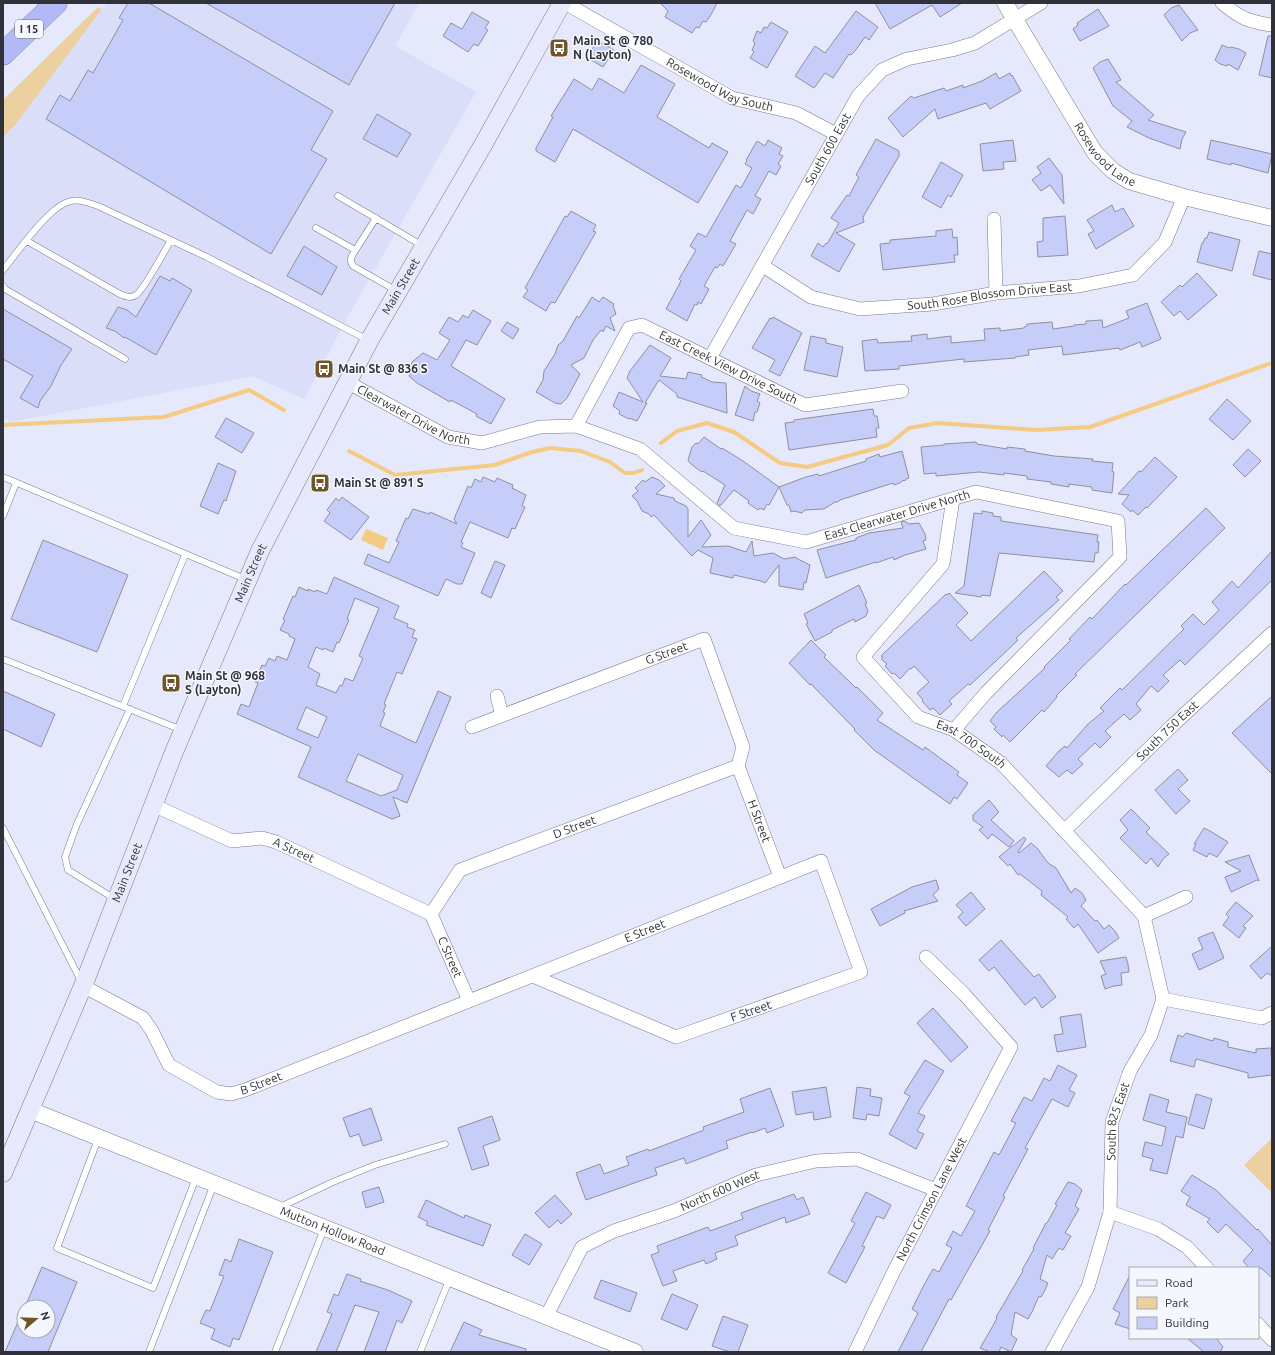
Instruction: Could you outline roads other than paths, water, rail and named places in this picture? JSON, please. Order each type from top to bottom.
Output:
[{"type":"highway","name":"I 15","points":[[3,54],[56,3]]},
{"type":"main road","name":"Main Street","points":[[3,1173],[83,986],[183,730],[247,580],[272,526],[369,341],[562,3]]},
{"type":"street","name":"Rosewood Way South","points":[[565,3],[732,98],[796,113],[836,134]]},
{"type":"street","name":"Rosewood Lane","points":[[1005,3],[1095,153],[1113,171],[1129,181],[1184,197],[1272,218]]},
{"type":"street","name":"South 600 East","points":[[710,358],[858,96],[882,70],[907,59],[975,44],[1041,3]]},
{"type":"street","points":[[1222,3],[1237,15],[1256,23],[1272,26]]},
{"type":"street","name":"South Rose Blossom Drive East","points":[[762,266],[811,297],[860,309],[933,304],[996,293],[1079,286],[1133,275],[1165,242],[1184,197]]},
{"type":"street","points":[[994,219],[996,293]]},
{"type":"street","name":"East Creek View Drive South","points":[[576,426],[629,328],[642,325],[805,405],[902,391]]},
{"type":"street","name":"Clearwater Drive North","points":[[347,382],[448,437],[482,443],[540,427],[576,426]]},
{"type":"street","name":"East Clearwater Drive North","points":[[576,426],[640,449],[734,528],[806,542],[976,492],[1118,521],[1120,557],[986,693],[954,730]]},
{"type":"street","name":"East 700 South","points":[[953,499],[943,564],[863,657],[918,717],[954,730],[1001,763],[1144,916]]},
{"type":"street","name":"South 750 East","points":[[1064,831],[1272,633]]},
{"type":"street","name":"G Street","points":[[472,727],[704,639],[743,747],[738,766]]},
{"type":"street","points":[[497,696],[502,715]]},
{"type":"street","name":"H Street","points":[[738,766],[780,877]]},
{"type":"street","name":"D Street","points":[[431,914],[460,870],[738,766]]},
{"type":"street","name":"A Street","points":[[153,805],[232,841],[262,838],[276,842],[431,914]]},
{"type":"street","name":"E Street","points":[[469,1001],[821,861]]},
{"type":"street","name":"F Street","points":[[533,976],[676,1037],[861,972],[821,861]]},
{"type":"street","points":[[1186,897],[1144,916],[1162,999],[1262,1018],[1272,1013]]},
{"type":"street","name":"C Street","points":[[431,914],[469,1001]]},
{"type":"street","name":"North Crimson Lane West","points":[[855,1352],[895,1269],[1011,1047],[964,994],[926,957]]},
{"type":"street","name":"B Street","points":[[83,986],[143,1018],[152,1031],[169,1064],[217,1092],[231,1094],[245,1090],[469,1001]]},
{"type":"street","name":"South 825 East","points":[[1052,1352],[1088,1287],[1110,1212],[1112,1122],[1130,1071],[1151,1035],[1162,999]]},
{"type":"street","name":"Mutton Hollow Road","points":[[30,1110],[635,1352]]},
{"type":"street","name":"North 600 West","points":[[546,1316],[582,1247],[614,1231],[674,1211],[756,1175],[816,1161],[857,1159],[936,1190]]},
{"type":"street","points":[[1110,1212],[1158,1229],[1187,1246],[1206,1267]]},
{"type":"street","points":[[1259,1325],[1272,1340]]},
{"type":"lane","points":[[338,196],[424,247]]},
{"type":"lane","points":[[3,270],[27,240],[58,206],[69,201],[82,201],[98,206],[207,257],[369,341]]},
{"type":"lane","points":[[376,218],[350,258],[351,262],[353,266],[398,292]]},
{"type":"lane","points":[[316,228],[355,250]]},
{"type":"lane","points":[[27,240],[118,294],[128,297],[136,295],[142,288],[171,240]]},
{"type":"lane","points":[[3,286],[5,290],[125,359]]},
{"type":"lane","points":[[3,477],[247,580]]},
{"type":"lane","points":[[3,516],[16,483]]},
{"type":"lane","points":[[123,706],[185,555]]},
{"type":"lane","points":[[3,659],[183,730]]},
{"type":"lane","points":[[116,900],[68,870],[65,857],[78,824],[130,709]]},
{"type":"lane","points":[[3,828],[83,986]]},
{"type":"lane","points":[[99,1137],[57,1248],[153,1288],[196,1176]]},
{"type":"lane","points":[[276,1208],[375,1165],[445,1144]]},
{"type":"lane","points":[[149,1352],[215,1184]]},
{"type":"lane","points":[[275,1352],[324,1228]]},
{"type":"lane","points":[[420,1352],[450,1278]]},
{"type":"waterway","points":[[661,443],[677,431],[707,423],[734,432],[780,463],[807,467],[888,445],[909,428],[938,423],[1036,430],[1090,427],[1272,363]]},
{"type":"waterway","points":[[3,425],[164,417],[249,390],[284,410]]},
{"type":"waterway","points":[[349,451],[395,475],[495,465],[532,452],[550,448],[581,451],[610,462],[625,473],[634,473],[642,470]]},
{"type":"place","name":"Main St @ 780 N (Layton)","points":[[559,48]]},
{"type":"place","name":"Main St @ 836 S","points":[[324,369]]},
{"type":"place","name":"Main St @ 891 S","points":[[320,483]]},
{"type":"place","name":"Main St @ 968 S (Layton)","points":[[171,683]]}]
